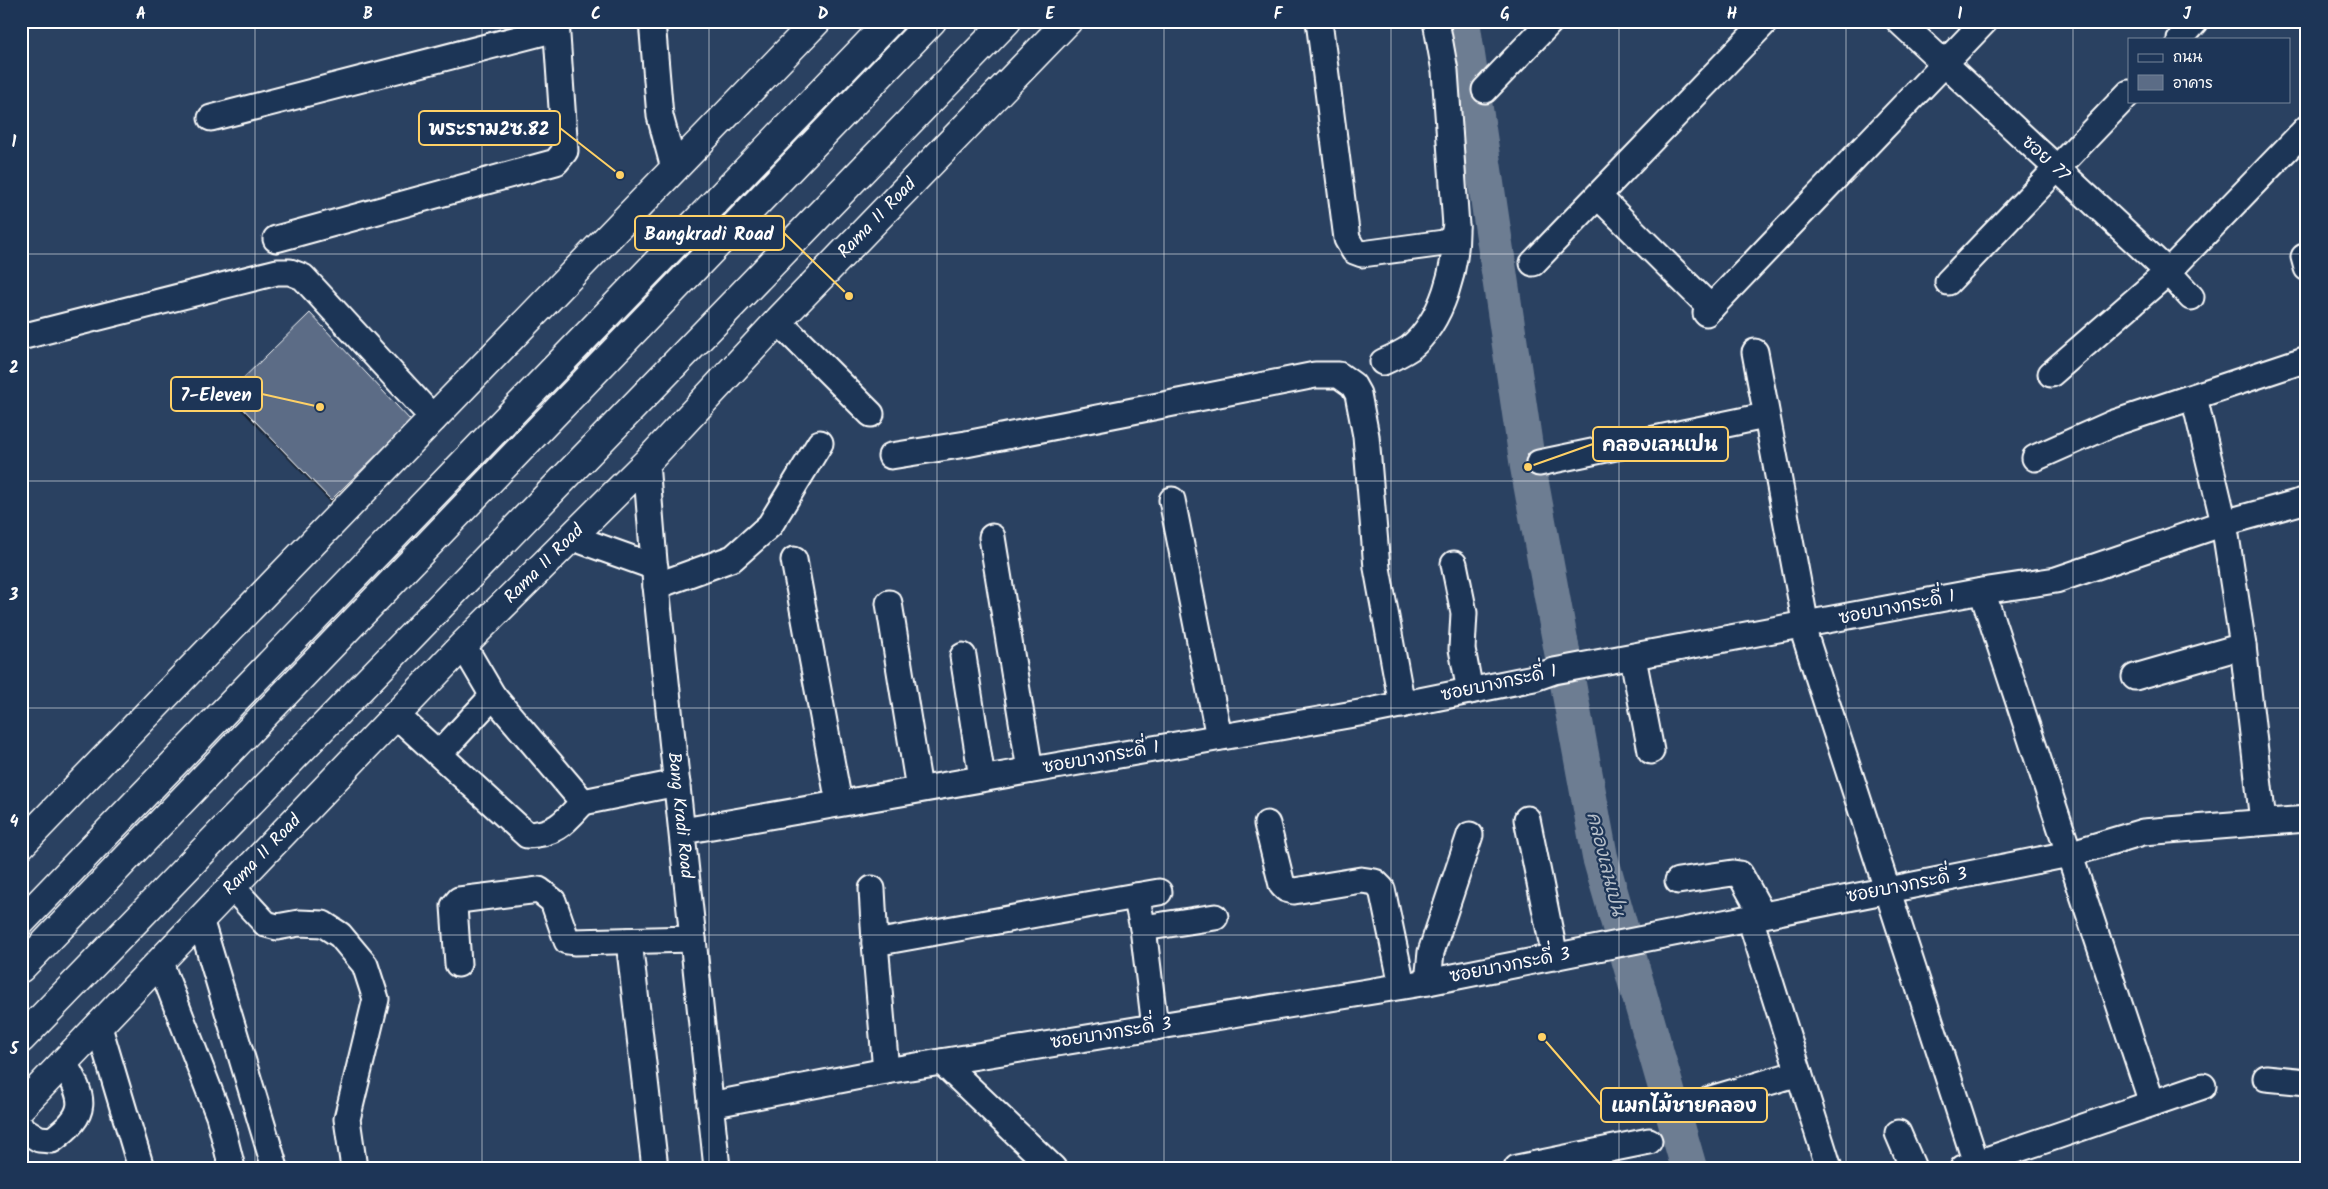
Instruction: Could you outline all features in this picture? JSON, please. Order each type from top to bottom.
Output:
[{"type":"main road","points":[[21,845],[817,21]]},
{"type":"main road","points":[[21,922],[890,21]]},
{"type":"main road","points":[[21,968],[932,21]]},
{"type":"main road","points":[[21,1028],[984,21]]},
{"type":"main road","points":[[21,1039],[1007,21]]},
{"type":"main road","name":"Rama II Road","points":[[21,1107],[396,714],[646,463],[778,321],[1068,21]]},
{"type":"street","points":[[652,21],[660,116],[674,168]]},
{"type":"street","points":[[1319,21],[1348,239],[1354,251],[1362,254],[1444,243],[1453,238],[1456,226]]},
{"type":"street","points":[[1382,362],[1411,347],[1432,320],[1454,266],[1456,226],[1445,72],[1436,21]]},
{"type":"street","points":[[1485,90],[1551,21]]},
{"type":"street","points":[[1533,263],[1766,21]]},
{"type":"street","name":"ซอย 77","points":[[1899,21],[2056,170],[2168,272],[2191,297]]},
{"type":"street","points":[[1598,196],[1708,310],[1984,21]]},
{"type":"street","points":[[2181,38],[2196,21]]},
{"type":"street","points":[[211,118],[556,25],[565,152],[556,162],[276,239]]},
{"type":"street","points":[[1948,282],[2128,94]]},
{"type":"street","points":[[2051,374],[2168,272],[2307,128]]},
{"type":"street","points":[[21,337],[277,272],[290,272],[303,277],[434,419]]},
{"type":"street","points":[[778,321],[871,414]]},
{"type":"street","points":[[1755,352],[1804,626],[1969,1166],[2203,1086]]},
{"type":"street","points":[[2035,458],[2114,423],[2307,359]]},
{"type":"street","points":[[891,456],[966,444],[1315,375],[1339,375],[1353,385],[1358,394],[1366,436],[1377,568],[1402,705]]},
{"type":"street","points":[[2194,397],[2224,523],[2243,646],[2263,822]]},
{"type":"street","points":[[1539,463],[1765,416]]},
{"type":"street","points":[[572,537],[655,576],[733,558],[770,525],[820,443]]},
{"type":"street","name":"Bang Kradi Road","points":[[646,463],[655,576],[717,1168]]},
{"type":"street","points":[[1172,500],[1219,737]]},
{"type":"street","name":"ซอยบางกระดี่ 1","points":[[683,831],[1402,705],[1534,678],[1568,669],[1982,591],[2056,580],[2224,523],[2307,500]]},
{"type":"street","points":[[992,537],[1030,770]]},
{"type":"street","points":[[794,560],[839,803]]},
{"type":"street","points":[[1454,564],[1464,613],[1462,649],[1470,691]]},
{"type":"street","points":[[1982,591],[2152,1104]]},
{"type":"street","points":[[889,603],[919,789]]},
{"type":"street","points":[[463,645],[493,696],[583,802]]},
{"type":"street","points":[[2135,677],[2243,646]]},
{"type":"street","points":[[962,656],[982,778]]},
{"type":"street","points":[[1633,658],[1651,751]]},
{"type":"street","points":[[439,754],[493,696]]},
{"type":"street","points":[[396,714],[527,835],[545,835],[566,820],[583,802],[677,783]]},
{"type":"street","points":[[1527,819],[1555,957]]},
{"type":"street","name":"ซอยบางกระดี่ 3","points":[[710,1105],[886,1071],[1428,982],[2069,854],[2143,832],[2307,819]]},
{"type":"street","points":[[1267,824],[1282,885],[1286,889],[1294,891],[1361,880],[1375,882],[1382,889],[1402,985]]},
{"type":"street","points":[[1428,982],[1433,944],[1470,835]]},
{"type":"street","points":[[1678,881],[1733,873],[1740,874],[1756,916],[1799,1073],[1829,1168]]},
{"type":"street","points":[[232,887],[266,924],[277,927],[298,923],[323,924],[340,935],[365,965],[376,999],[348,1119],[354,1168]]},
{"type":"street","points":[[872,889],[886,1071]]},
{"type":"street","points":[[458,964],[454,906],[459,900],[539,890],[554,901],[567,941],[694,939]]},
{"type":"street","points":[[875,943],[1148,894],[1143,928],[1155,1027]]},
{"type":"street","points":[[1143,928],[1215,917]]},
{"type":"street","points":[[200,918],[275,1168]]},
{"type":"street","points":[[629,941],[655,1168]]},
{"type":"street","points":[[160,963],[219,1116],[232,1168]]},
{"type":"street","points":[[99,1027],[141,1168]]},
{"type":"street","points":[[942,1062],[1053,1168]]},
{"type":"street","points":[[21,1128],[39,1139],[52,1140],[77,1118],[80,1105],[77,1087],[64,1063]]},
{"type":"street","points":[[1711,1099],[1799,1073]]},
{"type":"street","points":[[2266,1078],[2307,1082]]},
{"type":"street","points":[[1898,1133],[1913,1168]]},
{"type":"street","points":[[1518,1168],[1649,1141]]},
{"type":"building","points":[[310,313],[411,421],[331,500],[228,393]]},
{"type":"waterway","name":"คลองเลนเปน","points":[[1462,21],[1528,467],[1600,857],[1689,1168]]},
{"type":"place","name":"พระราม2ซ.82","points":[[620,175]]},
{"type":"place","name":"Bangkradi Road","points":[[849,296]]},
{"type":"place","name":"7-Eleven","points":[[320,407]]},
{"type":"place","name":"คลองเลนเปน","points":[[1528,467]]},
{"type":"place","name":"แมกไม้ชายคลอง","points":[[1542,1037]]}]
